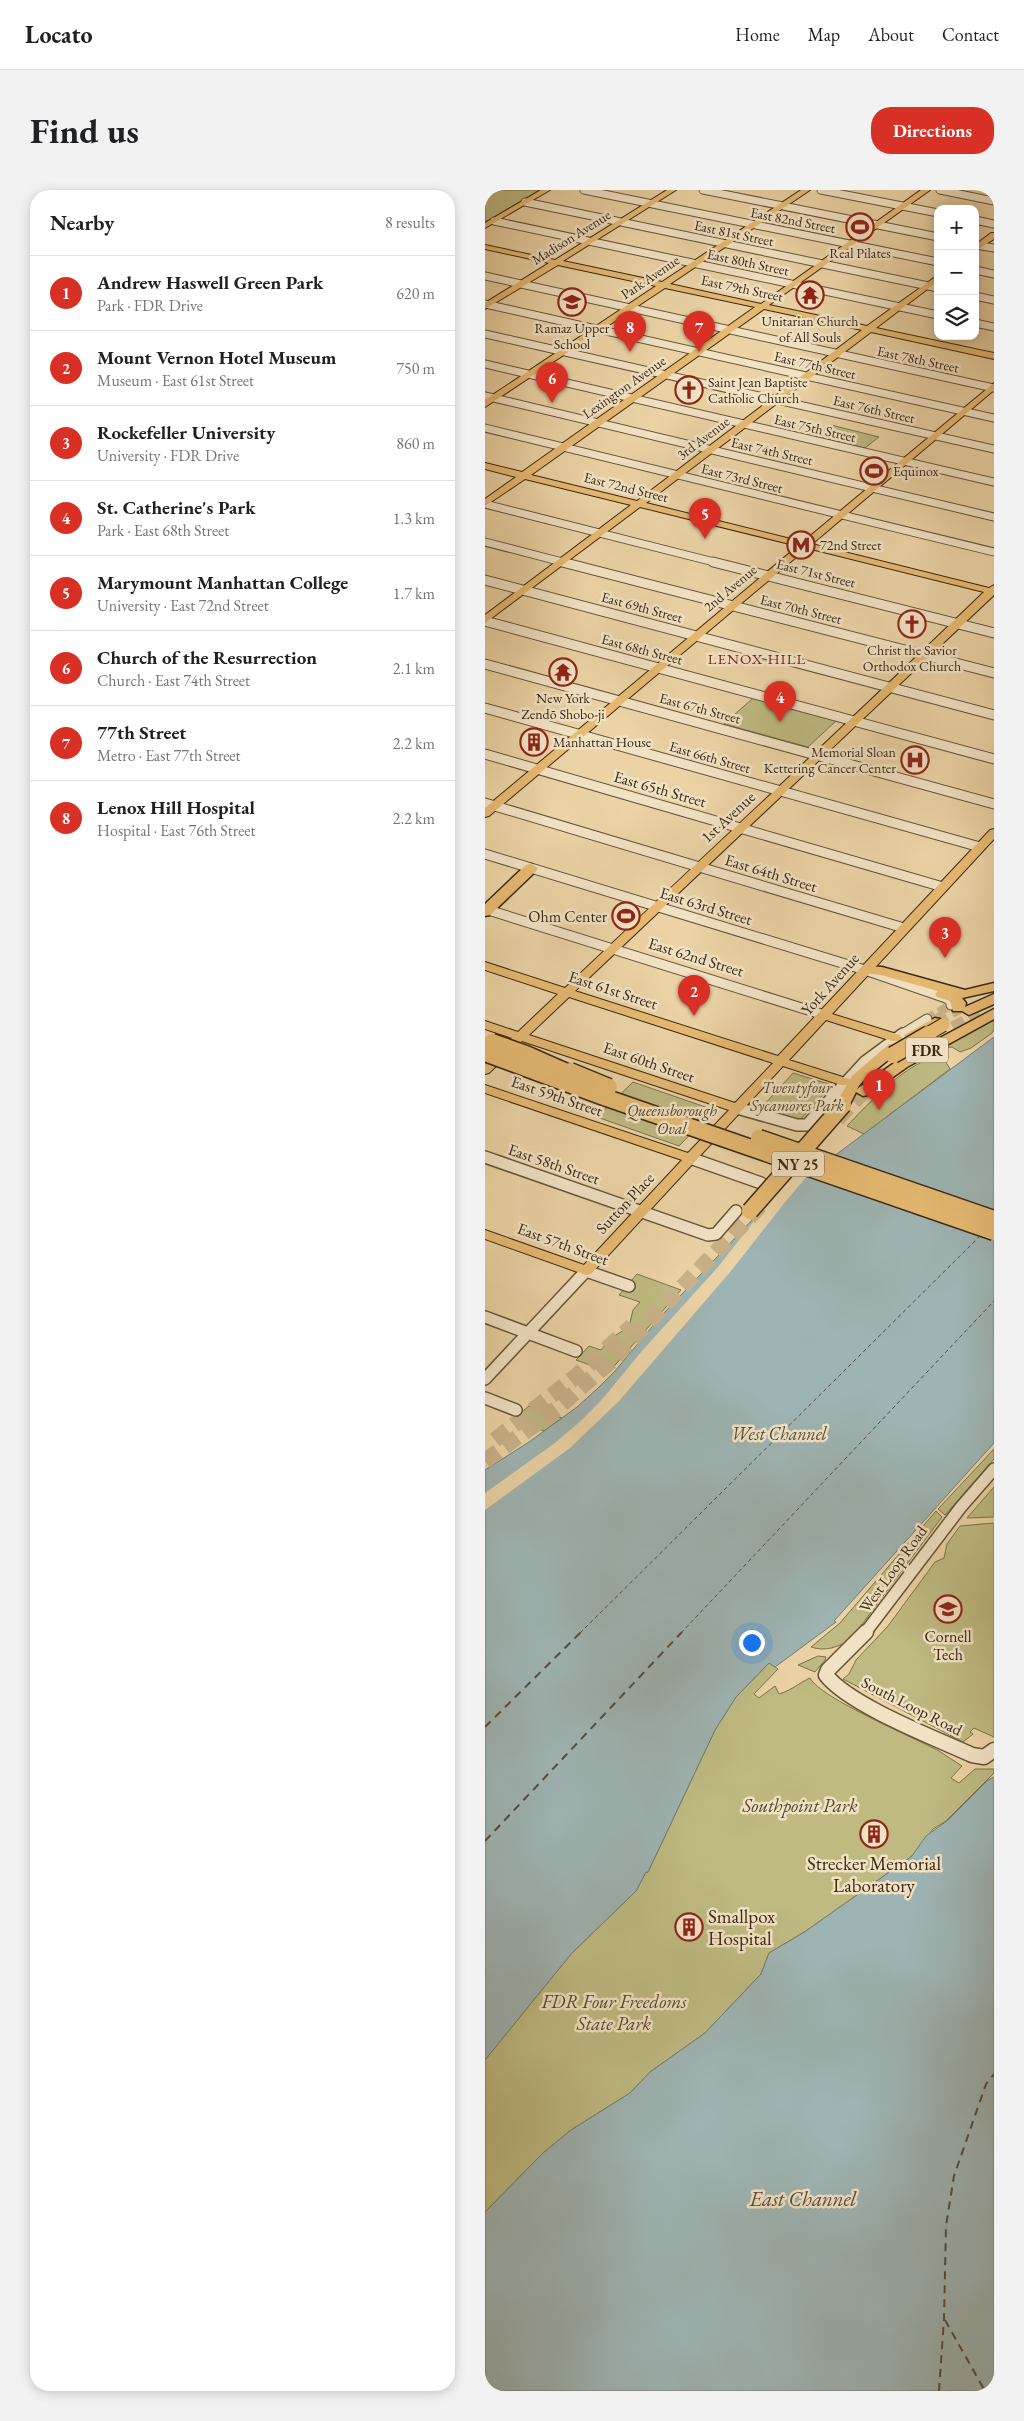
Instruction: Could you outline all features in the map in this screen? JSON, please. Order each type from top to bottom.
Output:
[{"type":"highway","points":[[486,910],[531,868]]},
{"type":"highway","points":[[865,970],[882,971],[965,994],[994,988]]},
{"type":"highway","points":[[918,988],[955,998],[971,1010],[994,1008]]},
{"type":"highway","name":"FDR","points":[[863,1092],[971,1010],[994,998]]},
{"type":"highway","name":"FDR","points":[[743,1211],[843,1093],[868,1073],[894,1046],[911,1035],[939,1023],[894,1046]]},
{"type":"highway","points":[[486,1048],[526,1054],[599,1086],[994,1221]]},
{"type":"highway","points":[[486,1048],[603,1094],[994,1230]]},
{"type":"highway","name":"NY 25","points":[[486,1048],[609,1087],[994,1221]]},
{"type":"main road","points":[[485,226],[546,190]]},
{"type":"main road","name":"Madison Avenue","points":[[486,305],[672,190]]},
{"type":"main road","name":"Park Avenue","points":[[485,394],[791,190]]},
{"type":"main road","name":"Park Avenue","points":[[485,404],[806,190]]},
{"type":"main road","name":"Lexington Avenue","points":[[485,503],[926,190]]},
{"type":"main road","points":[[979,245],[994,235]]},
{"type":"main road","name":"East 79th Street","points":[[485,247],[994,356]]},
{"type":"main road","name":"3rd Avenue","points":[[485,620],[934,280]]},
{"type":"main road","name":"2nd Avenue","points":[[488,808],[577,737],[767,575],[842,515],[993,387]]},
{"type":"main road","name":"East 72nd Street","points":[[485,466],[993,590]]},
{"type":"main road","name":"1st Avenue","points":[[485,1070],[993,590]]},
{"type":"main road","name":"York Avenue","points":[[690,1158],[994,832]]},
{"type":"main road","name":"East 61st Street","points":[[485,966],[781,1061],[843,1093]]},
{"type":"main road","name":"East 62nd Street","points":[[824,1015],[894,1046]]},
{"type":"main road","name":"East 60th Street","points":[[485,1025],[737,1108]]},
{"type":"main road","name":"East 59th Street","points":[[485,1089],[690,1158]]},
{"type":"main road","name":"Sutton Place","points":[[586,1270],[690,1158]]},
{"type":"main road","name":"East 57th Street","points":[[485,1234],[586,1270]]},
{"type":"street","name":"East 82nd Street","points":[[584,190],[934,261]]},
{"type":"street","points":[[703,190],[934,236]]},
{"type":"street","points":[[821,190],[934,212]]},
{"type":"street","points":[[940,190],[994,201]]},
{"type":"street","name":"East 81st Street","points":[[525,202],[934,287]]},
{"type":"street","name":"East 80th Street","points":[[494,221],[934,314]]},
{"type":"street","points":[[979,221],[994,224]]},
{"type":"street","points":[[979,246],[994,248]]},
{"type":"street","points":[[979,271],[994,274]]},
{"type":"street","name":"East 78th Street","points":[[485,276],[993,387]]},
{"type":"street","points":[[979,297],[994,300]]},
{"type":"street","name":"East 77th Street","points":[[486,305],[994,418]]},
{"type":"street","points":[[979,324],[994,327]]},
{"type":"street","name":"East 76th Street","points":[[485,334],[994,450]]},
{"type":"street","name":"East 75th Street","points":[[485,364],[994,482]]},
{"type":"street","name":"East 74th Street","points":[[485,394],[494,398],[598,423],[994,516]]},
{"type":"street","name":"East 73rd Street","points":[[485,428],[994,552]]},
{"type":"street","name":"East 71st Street","points":[[485,503],[994,633]]},
{"type":"street","name":"East 70th Street","points":[[485,542],[994,674]]},
{"type":"street","name":"East 69th Street","points":[[485,580],[994,715]]},
{"type":"street","name":"East 68th Street","points":[[485,620],[994,758]]},
{"type":"street","name":"East 67th Street","points":[[485,664],[994,804]]},
{"type":"street","name":"East 66th Street","points":[[485,708],[545,729]]},
{"type":"street","name":"East 66th Street","points":[[485,715],[577,737],[780,791],[980,847]]},
{"type":"street","name":"East 65th Street","points":[[485,754],[943,887]]},
{"type":"street","name":"East 64th Street","points":[[488,808],[699,867],[904,928]]},
{"type":"street","name":"East 63rd Street","points":[[485,854],[865,970],[918,988]]},
{"type":"street","name":"East 62nd Street","points":[[486,910],[824,1015]]},
{"type":"street","points":[[843,1093],[865,1062],[894,1046]]},
{"type":"street","name":"East 60th Street","points":[[737,1108],[804,1126],[843,1093]]},
{"type":"street","name":"East 58th Street","points":[[485,1157],[712,1235],[743,1211]]},
{"type":"street","name":"East 59th Street","points":[[690,1158],[761,1182]]},
{"type":"street","points":[[485,1379],[586,1270]]},
{"type":"street","name":"East 57th Street","points":[[586,1270],[629,1286]]},
{"type":"street","points":[[485,1317],[576,1351]]},
{"type":"street","points":[[485,1398],[516,1410]]},
{"type":"street","name":"West Loop Road","points":[[834,1685],[826,1677],[830,1666],[857,1642],[886,1609],[951,1519],[994,1469]]},
{"type":"street","name":"South Loop Road","points":[[834,1685],[905,1724],[974,1756],[984,1756],[994,1750]]},
{"type":"green space","points":[[485,190],[539,190],[488,221],[485,220]]},
{"type":"green space","points":[[831,425],[879,437],[865,448],[816,437]]},
{"type":"green space","points":[[753,698],[837,720],[808,747],[724,724]]},
{"type":"green space","points":[[994,1017],[994,1030],[992,1033],[971,1048],[960,1052],[952,1047],[940,1048]]},
{"type":"green space","points":[[940,1057],[944,1059],[950,1069],[864,1134],[847,1126],[877,1095],[903,1074],[928,1059]]},
{"type":"green space","name":"Twentyfour Sycamores Park","points":[[793,1073],[832,1085],[799,1121],[761,1108]]},
{"type":"green space","name":"Queensborough Oval","points":[[633,1082],[714,1110],[679,1146],[597,1117]]},
{"type":"green space","points":[[637,1274],[681,1290],[609,1372],[576,1360],[589,1346],[601,1350],[611,1338],[629,1327],[633,1310],[640,1302],[619,1295]]},
{"type":"green space","points":[[529,1406],[562,1418],[544,1431],[513,1419]]},
{"type":"green space","points":[[994,1449],[994,1459],[945,1515],[938,1509]]},
{"type":"green space","points":[[994,1487],[994,1517],[967,1518]]},
{"type":"green space","points":[[936,1511],[942,1517],[851,1639],[832,1648],[821,1649],[811,1647],[840,1623]]},
{"type":"green space","name":"Cornell Tech","points":[[994,1523],[994,1737],[974,1728],[970,1732],[973,1734],[963,1742],[843,1679],[849,1674],[856,1660],[888,1626],[935,1562],[944,1558],[947,1544],[960,1526]]},
{"type":"green space","points":[[818,1656],[826,1657],[815,1672],[798,1665]]},
{"type":"green space","name":"Southpoint Park","points":[[769,1663],[778,1669],[754,1694],[759,1698],[775,1686],[779,1694],[810,1678],[817,1686],[831,1696],[939,1751],[962,1766],[951,1778],[959,1783],[975,1769],[994,1769],[994,1773],[946,1821],[933,1829],[912,1856],[806,1931],[769,1953],[761,1974],[705,2033],[650,2072],[630,2093],[571,2130],[543,2153],[485,2212],[485,2060],[571,1954],[636,1891],[646,1872],[648,1872],[715,1730],[736,1697]]},
{"type":"water","name":"West Channel","points":[[994,1037],[994,1443],[834,1621],[836,1622],[775,1667],[769,1663],[736,1697],[715,1730],[648,1872],[646,1872],[636,1891],[571,1954],[485,2060],[485,1470],[529,1442],[577,1407],[597,1389],[615,1371],[662,1315],[754,1218],[756,1219],[814,1171]]},
{"type":"water","name":"East Channel","points":[[994,1777],[994,2391],[485,2391],[485,2212],[543,2153],[571,2130],[630,2093],[650,2072],[705,2033],[761,1974],[769,1953],[806,1931],[912,1856],[926,1836],[947,1821],[988,1780]]},
{"type":"pier","points":[[829,1156],[809,1174],[731,1271],[619,1401],[570,1448],[485,1510],[485,1493],[555,1443],[583,1419],[718,1267],[765,1207]]},
{"type":"ferry route","points":[[580,1633],[980,1236]]},
{"type":"ferry route","points":[[681,1633],[994,1301]]},
{"type":"ferry route","points":[[485,1727],[581,1632]]},
{"type":"ferry route","points":[[485,1841],[682,1632]]},
{"type":"ferry route","points":[[939,2391],[944,2319],[946,2226],[954,2176],[986,2084],[994,2074]]},
{"type":"ferry route","points":[[945,2320],[985,2391]]},
{"type":"tunnel","points":[[927,1019],[951,1005]]},
{"type":"tunnel","points":[[935,1022],[958,1008]]},
{"type":"tunnel","points":[[953,1028],[980,1014]]},
{"type":"tunnel","points":[[837,1119],[863,1092]]},
{"type":"tunnel","points":[[485,1461],[556,1409],[610,1362],[763,1203]]},
{"type":"tunnel","points":[[495,1440],[575,1377],[632,1326]]},
{"type":"place","name":"Real Pilates","points":[[860,227]]},
{"type":"place","name":"Unitarian Church of All Souls","points":[[810,295]]},
{"type":"place","name":"Ramaz Upper School","points":[[572,302]]},
{"type":"place","name":"Lenox Hill Hospital","points":[[630,352]]},
{"type":"place","name":"77th Street","points":[[699,352]]},
{"type":"place","name":"Saint Jean Baptiste Catholic Church","points":[[689,390]]},
{"type":"place","name":"Church of the Resurrection","points":[[552,403]]},
{"type":"place","name":"Equinox","points":[[874,471]]},
{"type":"place","name":"Marymount Manhattan College","points":[[705,539]]},
{"type":"place","name":"72nd Street","points":[[801,545]]},
{"type":"place","name":"Christ the Savior Orthodox Church","points":[[912,624]]},
{"type":"place","name":"New York Zendō Shobo-ji","points":[[563,672]]},
{"type":"place","name":"St. Catherine's Park","points":[[780,722]]},
{"type":"place","name":"Manhattan House","points":[[534,742]]},
{"type":"place","name":"Memorial Sloan Kettering Cancer Center","points":[[915,760]]},
{"type":"place","name":"Ohm Center","points":[[626,916]]},
{"type":"place","name":"Rockefeller University","points":[[945,958]]},
{"type":"place","name":"Mount Vernon Hotel Museum","points":[[694,1016]]},
{"type":"place","name":"Andrew Haswell Green Park","points":[[879,1110]]},
{"type":"place","name":"Cornell Tech","points":[[948,1609]]},
{"type":"place","name":"Strecker Memorial Laboratory","points":[[874,1834]]},
{"type":"place","name":"Smallpox Hospital","points":[[689,1927]]},
{"type":"district","name":"LENOX HILL","points":[[757,658]]},
{"type":"park label","name":"FDR Four Freedoms State Park","points":[[614,2012]]}]
